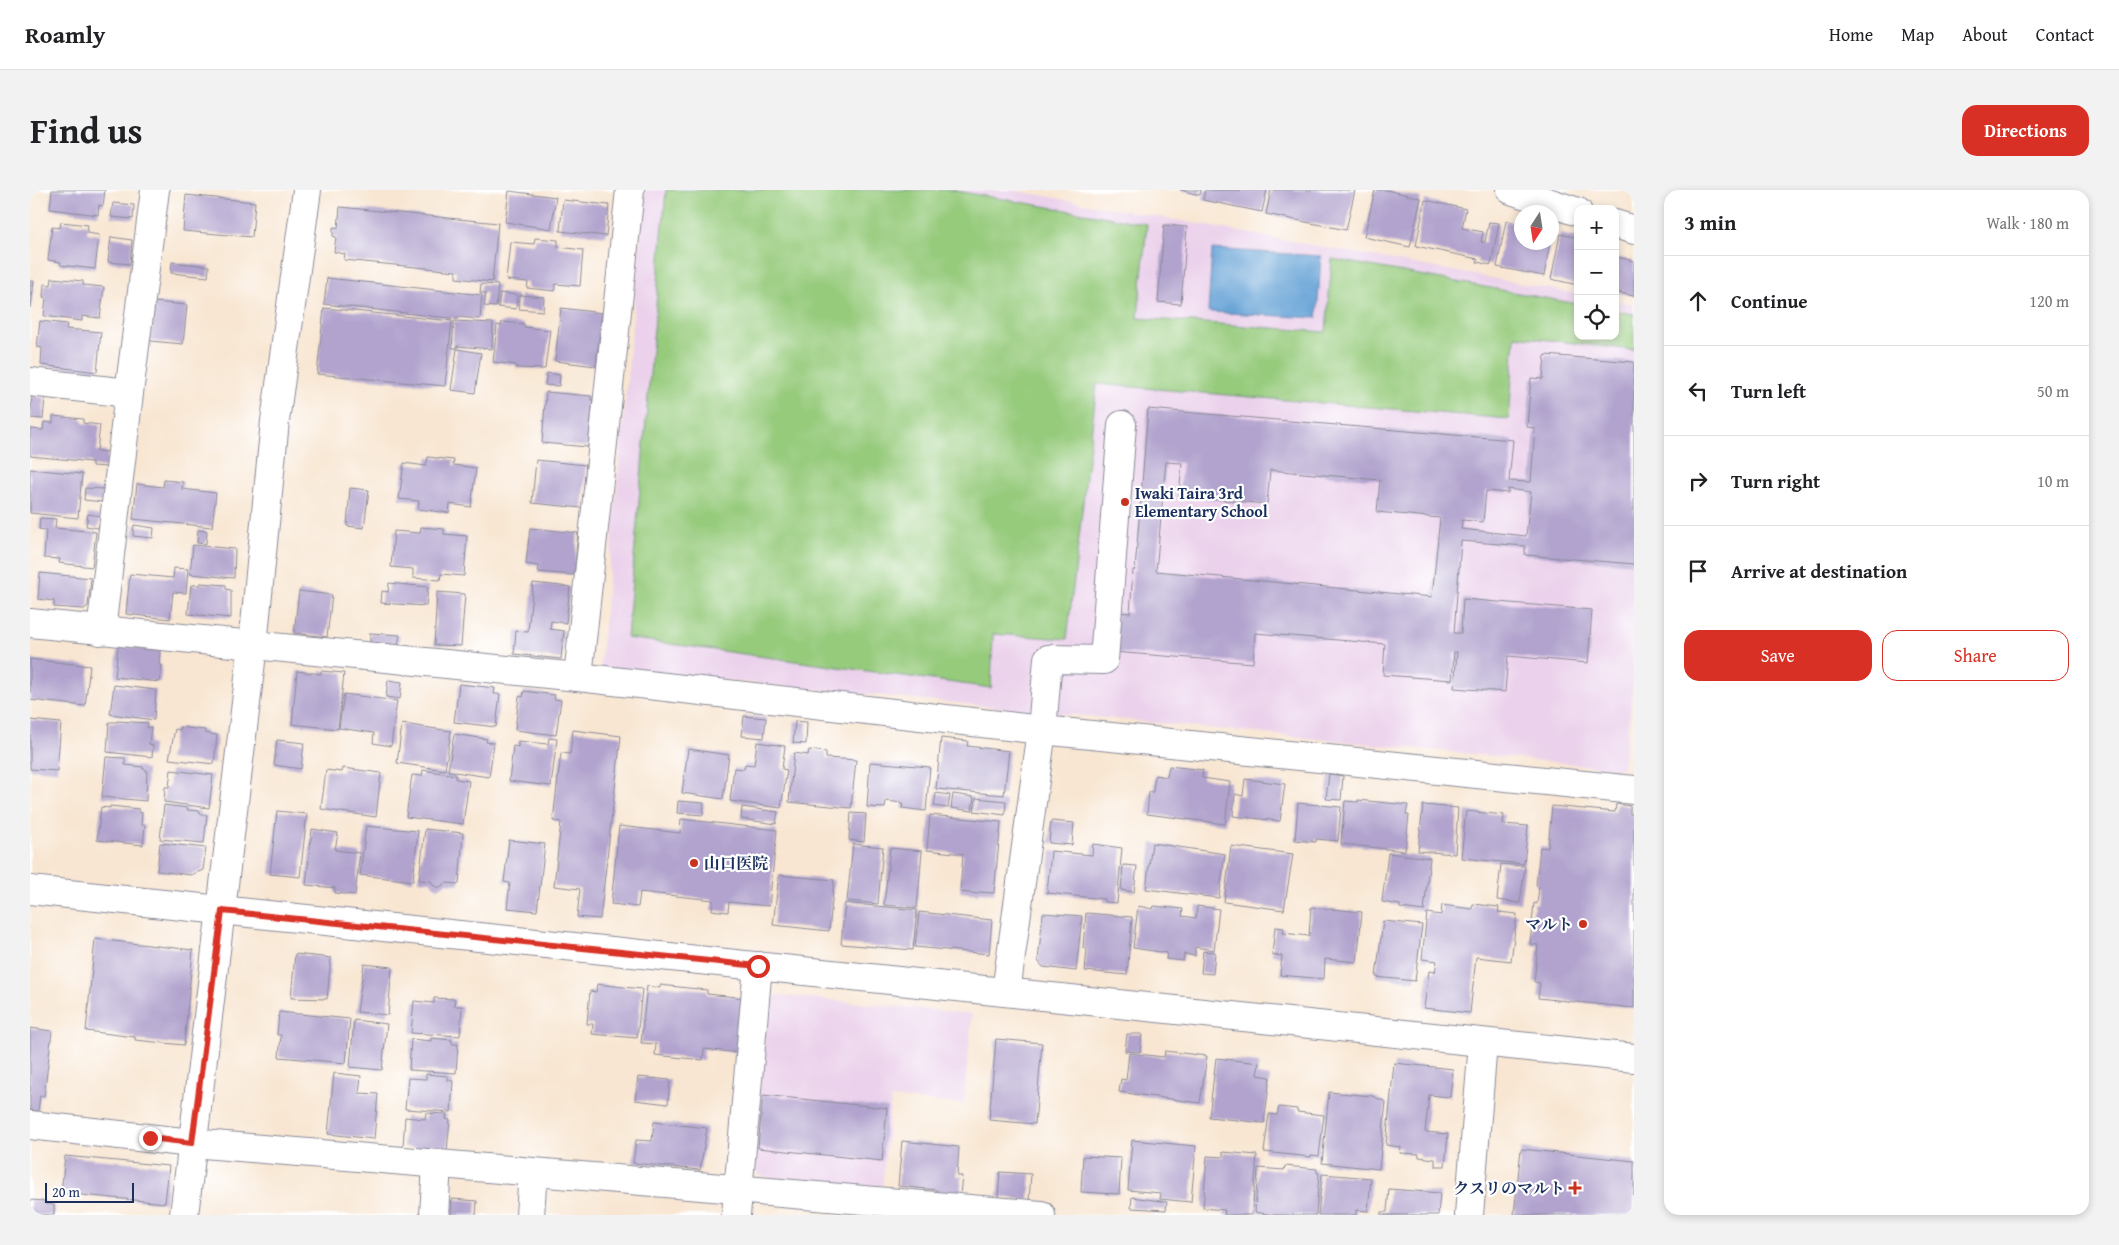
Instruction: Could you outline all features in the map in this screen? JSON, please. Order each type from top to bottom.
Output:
[{"type":"street","points":[[101,631],[128,394],[155,190]]},
{"type":"street","points":[[184,1215],[253,645],[275,421],[307,190]]},
{"type":"street","points":[[578,677],[630,190]]},
{"type":"street","points":[[1511,190],[1574,211]]},
{"type":"street","points":[[1619,225],[1634,230]]},
{"type":"street","points":[[30,382],[128,394]]},
{"type":"street","points":[[1006,992],[1042,730],[1048,659],[1104,660],[1122,425]]},
{"type":"street","points":[[30,623],[578,677],[1042,730],[1634,790]]},
{"type":"street","points":[[30,890],[1634,1058]]},
{"type":"street","points":[[737,1202],[758,966]]},
{"type":"street","points":[[1469,1215],[1483,1043]]},
{"type":"street","points":[[30,1125],[192,1143],[533,1172],[737,1202],[1041,1215]]},
{"type":"street","points":[[434,1215],[437,1164]]},
{"type":"street","points":[[530,1215],[533,1172]]},
{"type":"shaded area","name":"Iwaki Taira 3rd Elementary School","points":[[645,190],[1012,190],[1574,293],[1574,340],[1619,340],[1619,302],[1634,304],[1634,679],[1623,769],[600,668]]},
{"type":"shaded area","points":[[777,995],[972,1014],[964,1104],[891,1098],[882,1188],[760,1176],[753,1167],[768,1004]]},
{"type":"green space","points":[[666,190],[951,190],[1147,224],[1138,318],[1326,332],[1332,259],[1574,303],[1574,340],[1619,340],[1619,312],[1634,314],[1634,350],[1515,336],[1509,419],[1097,384],[1067,639],[993,634],[991,688],[627,638]]},
{"type":"water","points":[[1212,249],[1321,256],[1317,318],[1208,312]]},
{"type":"building","points":[[52,190],[105,190],[103,206],[99,205],[98,215],[50,209]]},
{"type":"building","points":[[1180,190],[1201,190],[1200,195]]},
{"type":"building","points":[[1205,190],[1267,190],[1262,212],[1203,200]]},
{"type":"building","points":[[1271,190],[1355,190],[1346,230],[1266,214]]},
{"type":"building","points":[[1375,190],[1386,190],[1421,198],[1410,247],[1364,237]]},
{"type":"building","points":[[509,191],[556,197],[551,229],[505,222]]},
{"type":"building","points":[[186,195],[255,202],[252,237],[183,231]]},
{"type":"building","points":[[563,200],[609,205],[606,236],[560,231]]},
{"type":"building","points":[[1425,200],[1466,209],[1462,228],[1483,232],[1481,242],[1485,242],[1489,222],[1499,223],[1491,265],[1477,262],[1478,259],[1416,246]]},
{"type":"building","points":[[113,203],[134,205],[133,219],[111,217]]},
{"type":"building","points":[[340,207],[498,223],[492,282],[456,278],[456,271],[344,260],[345,254],[334,252],[336,237],[333,236],[333,227],[338,228]]},
{"type":"building","points":[[1506,221],[1514,222],[1514,250],[1549,250],[1544,276],[1497,267]]},
{"type":"building","points":[[61,222],[88,225],[87,233],[99,235],[95,269],[60,265],[61,262],[48,260],[52,227],[60,228]]},
{"type":"building","points":[[1164,225],[1187,227],[1181,304],[1158,302]]},
{"type":"building","points":[[1560,234],[1574,237],[1574,284],[1551,279],[1557,250],[1559,250]]},
{"type":"building","points":[[111,237],[132,240],[130,264],[108,262]]},
{"type":"building","points":[[535,238],[558,240],[558,247],[583,250],[580,286],[555,284],[555,291],[527,288],[528,282],[506,280],[510,242],[534,244]]},
{"type":"building","points":[[1619,257],[1634,261],[1634,296],[1619,293]]},
{"type":"building","points":[[172,262],[209,266],[208,277],[171,273]]},
{"type":"building","points":[[52,278],[83,281],[83,285],[104,287],[100,318],[82,316],[82,321],[44,316],[46,298],[43,297],[44,284],[51,285]]},
{"type":"building","points":[[327,278],[482,295],[480,319],[458,317],[458,319],[324,304]]},
{"type":"building","points":[[30,281],[34,281],[31,307],[30,307]]},
{"type":"building","points":[[481,284],[498,285],[496,307],[484,306],[486,293],[480,293]]},
{"type":"building","points":[[500,293],[517,295],[516,309],[498,307]]},
{"type":"building","points":[[520,295],[544,297],[543,311],[519,309]]},
{"type":"building","points":[[155,302],[187,305],[183,344],[150,341]]},
{"type":"building","points":[[324,308],[452,321],[445,386],[317,374]]},
{"type":"building","points":[[561,308],[602,313],[596,366],[555,361]]},
{"type":"building","points":[[40,321],[67,324],[66,329],[101,332],[97,372],[41,365],[42,348],[37,347]]},
{"type":"building","points":[[454,321],[493,323],[492,349],[457,346],[457,348],[452,348]]},
{"type":"building","points":[[502,322],[524,324],[524,327],[550,330],[545,369],[516,368],[516,365],[493,362],[497,325],[501,326]]},
{"type":"building","points":[[457,349],[481,353],[475,393],[451,390]]},
{"type":"building","points":[[1545,355],[1634,362],[1634,564],[1525,555],[1525,546],[1461,541],[1454,633],[1461,633],[1463,599],[1592,610],[1588,663],[1508,656],[1505,692],[1454,688],[1457,652],[1454,652],[1452,680],[1383,675],[1385,644],[1255,633],[1253,663],[1113,652],[1117,612],[1130,613],[1148,409],[1513,440],[1509,481],[1531,482],[1535,428],[1527,427],[1531,378],[1543,379]],"holes":[[[1166,462],[1182,463],[1179,496],[1267,504],[1270,470],[1380,480],[1377,512],[1440,518],[1432,597],[1156,571]],[[1508,489],[1531,492],[1526,536],[1461,529],[1462,520],[1483,522],[1486,491],[1508,493]]]},
{"type":"building","points":[[547,373],[560,375],[559,386],[545,385]]},
{"type":"building","points":[[546,392],[591,396],[591,400],[593,400],[588,447],[542,443]]},
{"type":"building","points":[[32,396],[45,398],[43,419],[30,418]]},
{"type":"building","points":[[53,416],[83,419],[83,423],[100,425],[97,451],[108,452],[107,467],[92,466],[92,462],[30,456],[30,429],[43,430],[44,422],[53,423]]},
{"type":"building","points":[[428,457],[454,460],[453,465],[476,468],[471,507],[450,504],[449,513],[418,509],[419,501],[399,499],[404,463],[426,466]]},
{"type":"building","points":[[536,460],[586,465],[582,508],[532,503]]},
{"type":"building","points":[[30,469],[82,474],[78,518],[30,513]]},
{"type":"building","points":[[164,480],[183,482],[182,489],[216,493],[212,527],[133,519],[137,484],[163,487]]},
{"type":"building","points":[[85,488],[104,489],[103,502],[84,500]]},
{"type":"building","points":[[350,488],[369,490],[364,528],[347,526]]},
{"type":"building","points":[[88,514],[102,516],[98,528],[86,526]]},
{"type":"building","points":[[40,518],[56,519],[55,528],[96,532],[92,567],[59,563],[60,559],[44,558],[46,530],[39,529]]},
{"type":"building","points":[[134,525],[154,528],[153,538],[133,536]]},
{"type":"building","points":[[421,527],[444,529],[444,534],[467,536],[464,576],[441,574],[440,580],[413,578],[413,569],[391,567],[394,531],[420,533]]},
{"type":"building","points":[[530,528],[578,533],[574,575],[538,572],[539,566],[526,564]]},
{"type":"building","points":[[198,530],[207,531],[206,544],[197,543]]},
{"type":"building","points":[[193,545],[235,549],[234,578],[190,574]]},
{"type":"building","points":[[174,568],[188,569],[186,593],[173,592],[170,619],[126,614],[130,574],[173,578]]},
{"type":"building","points":[[40,573],[91,578],[88,606],[84,609],[54,607],[54,601],[38,599]]},
{"type":"building","points":[[200,583],[226,585],[226,589],[231,590],[231,618],[188,614],[191,585],[200,585]]},
{"type":"building","points":[[389,583],[428,587],[426,606],[381,603],[382,591],[388,592]]},
{"type":"building","points":[[533,583],[570,587],[566,623],[551,621],[550,629],[564,631],[561,659],[514,654],[516,631],[528,632]]},
{"type":"building","points":[[299,591],[332,595],[327,637],[294,633]]},
{"type":"building","points":[[437,592],[465,594],[461,646],[434,645]]},
{"type":"building","points":[[370,633],[400,635],[398,645],[370,642]]},
{"type":"building","points":[[118,646],[160,651],[159,665],[162,665],[160,682],[115,677]]},
{"type":"building","points":[[30,659],[90,666],[85,706],[30,700]]},
{"type":"building","points":[[297,671],[321,674],[321,671],[344,673],[338,729],[292,724]]},
{"type":"building","points":[[388,680],[402,682],[400,699],[386,697]]},
{"type":"building","points":[[459,684],[495,688],[494,694],[500,694],[496,727],[454,722]]},
{"type":"building","points":[[114,685],[156,690],[154,720],[110,714]]},
{"type":"building","points":[[524,691],[555,695],[554,699],[561,700],[556,735],[515,730],[519,696],[523,697]]},
{"type":"building","points":[[344,694],[397,701],[391,746],[373,743],[374,733],[339,728]]},
{"type":"building","points":[[744,716],[766,718],[764,738],[742,736]]},
{"type":"building","points":[[30,720],[61,723],[57,771],[30,769]]},
{"type":"building","points":[[795,721],[807,722],[806,744],[793,743]]},
{"type":"building","points":[[109,722],[148,723],[147,727],[151,728],[149,744],[153,745],[152,757],[107,752]]},
{"type":"building","points":[[402,724],[451,731],[445,770],[397,763]]},
{"type":"building","points":[[180,727],[205,730],[205,733],[217,735],[214,764],[169,759],[175,729],[180,730]]},
{"type":"building","points":[[573,730],[621,736],[600,919],[577,917],[580,889],[554,886],[561,822],[553,821],[561,753],[570,754]]},
{"type":"building","points":[[454,734],[487,739],[486,742],[494,743],[489,777],[448,771]]},
{"type":"building","points":[[549,738],[557,739],[551,786],[509,781],[513,746],[518,747],[518,741],[548,744]]},
{"type":"building","points":[[941,738],[968,741],[967,746],[1009,751],[1004,795],[936,789]]},
{"type":"building","points":[[277,740],[304,743],[301,769],[274,765]]},
{"type":"building","points":[[757,742],[785,746],[782,769],[787,770],[781,808],[730,801],[734,768],[744,769],[745,764],[754,765]]},
{"type":"building","points":[[688,749],[729,755],[723,799],[682,793]]},
{"type":"building","points":[[809,750],[826,752],[826,758],[856,760],[851,808],[789,802],[794,753],[808,755]]},
{"type":"building","points":[[106,757],[125,758],[125,765],[143,767],[143,769],[147,770],[146,801],[102,797]]},
{"type":"building","points":[[870,762],[930,767],[926,811],[902,808],[903,803],[886,801],[885,808],[867,807]]},
{"type":"building","points":[[1169,766],[1203,770],[1202,778],[1230,782],[1225,824],[1147,814],[1149,792],[1153,792],[1155,775],[1167,777]]},
{"type":"building","points":[[343,768],[381,773],[376,817],[321,809],[326,770],[342,772]]},
{"type":"building","points":[[171,770],[213,775],[209,808],[164,802],[165,787],[169,787]]},
{"type":"building","points":[[423,770],[456,775],[456,779],[469,781],[463,824],[406,817],[412,775],[422,776]]},
{"type":"building","points":[[1329,774],[1343,776],[1341,800],[1326,799]]},
{"type":"building","points":[[1245,779],[1285,784],[1280,821],[1233,816],[1235,794],[1243,796]]},
{"type":"building","points":[[936,793],[950,795],[948,808],[934,806]]},
{"type":"building","points":[[953,794],[974,797],[972,811],[951,808]]},
{"type":"building","points":[[976,798],[1006,801],[1005,815],[974,811]]},
{"type":"building","points":[[1358,800],[1408,805],[1406,815],[1409,815],[1405,851],[1341,844],[1345,801],[1358,802]]},
{"type":"building","points":[[678,801],[704,803],[703,815],[677,813]]},
{"type":"building","points":[[1298,803],[1341,807],[1338,841],[1316,839],[1316,842],[1295,840]]},
{"type":"building","name":"マルト","points":[[1616,804],[1630,806],[1630,814],[1634,814],[1634,1008],[1538,998],[1540,983],[1534,982],[1538,945],[1530,944],[1534,903],[1537,904],[1539,887],[1536,886],[1540,847],[1548,848],[1552,806],[1615,812]]},
{"type":"building","points":[[164,805],[188,808],[187,810],[200,811],[200,814],[207,815],[204,843],[160,839]]},
{"type":"building","points":[[1423,805],[1458,808],[1455,854],[1418,851]]},
{"type":"building","points":[[110,806],[139,809],[139,812],[142,813],[141,825],[145,825],[143,845],[97,840],[101,807],[110,808]]},
{"type":"building","points":[[742,807],[778,812],[776,824],[741,819]]},
{"type":"building","points":[[277,811],[307,814],[300,877],[270,874]]},
{"type":"building","points":[[1466,811],[1504,815],[1503,824],[1528,826],[1524,864],[1461,858]]},
{"type":"building","points":[[851,813],[866,814],[864,842],[849,840]]},
{"type":"building","points":[[930,815],[1001,822],[994,893],[960,892],[963,854],[927,850]]},
{"type":"building","name":"山口医院","points":[[681,819],[777,830],[769,906],[729,902],[728,912],[712,910],[713,900],[640,892],[638,907],[611,904],[619,826],[680,833]]},
{"type":"building","points":[[1051,821],[1074,823],[1072,845],[1049,843]]},
{"type":"building","points":[[366,826],[418,831],[413,881],[360,875]]},
{"type":"building","points":[[312,829],[338,833],[335,850],[360,853],[355,895],[335,893],[335,888],[306,885]]},
{"type":"building","points":[[425,829],[463,833],[459,884],[446,883],[438,888],[431,881],[419,880]]},
{"type":"building","points":[[509,840],[545,844],[537,911],[507,908],[510,883],[504,882]]},
{"type":"building","points":[[160,843],[206,848],[203,870],[191,875],[157,871]]},
{"type":"building","points":[[1152,843],[1225,854],[1219,898],[1146,889]]},
{"type":"building","points":[[853,844],[883,847],[878,904],[847,901]]},
{"type":"building","points":[[1093,844],[1122,848],[1117,903],[1104,902],[1104,899],[1047,893],[1051,851],[1092,855]]},
{"type":"building","points":[[1231,846],[1293,854],[1284,910],[1224,902]]},
{"type":"building","points":[[890,848],[922,851],[917,908],[884,905]]},
{"type":"building","points":[[1388,853],[1430,858],[1424,911],[1400,908],[1400,905],[1382,902]]},
{"type":"building","points":[[1501,864],[1525,866],[1520,903],[1497,900]]},
{"type":"building","points":[[1123,865],[1137,866],[1134,892],[1121,890]]},
{"type":"building","points":[[779,875],[834,880],[829,931],[773,925]]},
{"type":"building","points":[[845,903],[917,910],[913,950],[841,944]]},
{"type":"building","points":[[1473,904],[1499,907],[1498,912],[1517,914],[1511,961],[1476,957],[1470,1013],[1424,1008],[1429,971],[1435,972],[1437,961],[1422,959],[1427,913],[1441,915],[1442,905],[1472,909]]},
{"type":"building","points":[[1138,906],[1153,909],[1154,906],[1183,909],[1182,916],[1196,918],[1197,906],[1219,909],[1214,950],[1195,947],[1195,956],[1184,954],[1183,961],[1166,959],[1167,953],[1133,948]]},
{"type":"building","points":[[1311,907],[1362,912],[1357,962],[1325,959],[1324,979],[1280,975],[1282,956],[1272,955],[1275,927],[1284,928],[1283,933],[1309,936]]},
{"type":"building","points":[[919,912],[992,920],[989,954],[915,947]]},
{"type":"building","points":[[1043,913],[1082,916],[1076,971],[1043,967],[1038,961]]},
{"type":"building","points":[[1086,913],[1132,917],[1127,975],[1085,971],[1087,948],[1083,948]]},
{"type":"building","points":[[1383,921],[1422,925],[1415,981],[1376,977]]},
{"type":"building","points":[[95,939],[193,950],[184,1045],[135,1040],[135,1037],[86,1031]]},
{"type":"building","points":[[1203,951],[1215,952],[1213,974],[1201,973]]},
{"type":"building","points":[[295,954],[331,958],[327,999],[291,998]]},
{"type":"building","points":[[364,964],[392,967],[388,1015],[357,1012]]},
{"type":"building","points":[[597,984],[642,989],[637,1038],[592,1034],[593,1024],[587,1024],[590,991],[596,992]]},
{"type":"building","points":[[660,985],[707,990],[707,994],[746,998],[740,1053],[704,1049],[703,1060],[655,1055],[656,1044],[641,1043],[647,986],[660,988]]},
{"type":"building","points":[[434,998],[455,999],[454,1006],[462,1006],[460,1036],[411,1033],[414,1001],[434,1003]]},
{"type":"building","points":[[279,1012],[350,1019],[346,1063],[279,1057],[281,1035],[277,1035]]},
{"type":"building","points":[[354,1020],[387,1024],[382,1070],[350,1067]]},
{"type":"building","points":[[30,1028],[52,1031],[44,1096],[40,1096],[38,1111],[30,1110]]},
{"type":"building","points":[[1127,1034],[1142,1034],[1140,1052],[1125,1051]]},
{"type":"building","points":[[431,1038],[452,1040],[452,1044],[458,1044],[456,1073],[409,1070],[411,1039],[431,1041]]},
{"type":"building","points":[[996,1039],[1042,1043],[1035,1124],[989,1120]]},
{"type":"building","points":[[1165,1051],[1207,1056],[1200,1103],[1119,1092],[1121,1079],[1126,1080],[1129,1053],[1164,1057]]},
{"type":"building","points":[[1216,1058],[1259,1063],[1257,1075],[1270,1077],[1264,1123],[1209,1117]]},
{"type":"building","points":[[1394,1063],[1453,1069],[1450,1097],[1429,1095],[1425,1132],[1448,1134],[1445,1166],[1435,1166],[1435,1159],[1419,1157],[1419,1154],[1400,1153],[1401,1147],[1386,1145]]},
{"type":"building","points":[[334,1073],[361,1076],[359,1093],[378,1094],[374,1139],[328,1134]]},
{"type":"building","points":[[426,1074],[448,1076],[448,1080],[453,1081],[451,1112],[405,1109],[408,1078],[426,1079]]},
{"type":"building","points":[[638,1077],[670,1080],[668,1104],[635,1100]]},
{"type":"building","points":[[1329,1092],[1372,1096],[1386,1102],[1379,1169],[1322,1163]]},
{"type":"building","points":[[763,1095],[887,1108],[882,1161],[758,1148]]},
{"type":"building","points":[[1279,1107],[1297,1109],[1297,1112],[1324,1115],[1319,1156],[1311,1155],[1311,1157],[1264,1152],[1269,1114],[1277,1115]]},
{"type":"building","points":[[426,1113],[447,1114],[446,1119],[450,1120],[447,1151],[403,1147],[405,1117],[425,1119]]},
{"type":"building","points":[[654,1122],[707,1128],[700,1170],[633,1163],[636,1140],[652,1141]]},
{"type":"building","points":[[1132,1140],[1196,1146],[1191,1202],[1160,1199],[1161,1193],[1128,1190]]},
{"type":"building","points":[[902,1141],[959,1147],[957,1176],[962,1176],[960,1195],[937,1193],[937,1190],[898,1186]]},
{"type":"building","name":"クスリのマルト","points":[[1521,1149],[1634,1161],[1634,1215],[1514,1215]]},
{"type":"building","points":[[1223,1152],[1257,1155],[1252,1215],[1224,1215],[1225,1210],[1203,1208],[1207,1156],[1223,1157]]},
{"type":"building","points":[[65,1156],[169,1166],[165,1203],[61,1193]]},
{"type":"building","points":[[1083,1156],[1121,1158],[1119,1194],[1081,1192]]},
{"type":"building","points":[[1285,1166],[1317,1169],[1317,1173],[1319,1173],[1316,1215],[1273,1215],[1255,1212],[1258,1168],[1284,1170]]},
{"type":"building","points":[[1000,1172],[1031,1174],[1029,1200],[998,1197]]},
{"type":"building","points":[[1322,1174],[1371,1178],[1368,1211],[1356,1210],[1356,1215],[1318,1215]]},
{"type":"building","points":[[1389,1189],[1440,1193],[1438,1215],[1381,1215],[1381,1212],[1387,1212]]},
{"type":"building","points":[[1132,1197],[1167,1202],[1166,1210],[1131,1208]]},
{"type":"building","points":[[452,1199],[477,1201],[476,1215],[451,1215]]},
{"type":"building","points":[[30,1200],[45,1201],[45,1204],[54,1205],[54,1215],[30,1215]]},
{"type":"place","name":"Iwaki Taira 3rd Elementary School","points":[[1125,502]]},
{"type":"place","name":"山口医院","points":[[694,863]]},
{"type":"place","name":"マルト","points":[[1583,924]]},
{"type":"place","name":"クスリのマルト","points":[[1575,1188]]},
{"type":"route","points":[[150,1138],[192,1143],[222,911],[758,966]]}]
